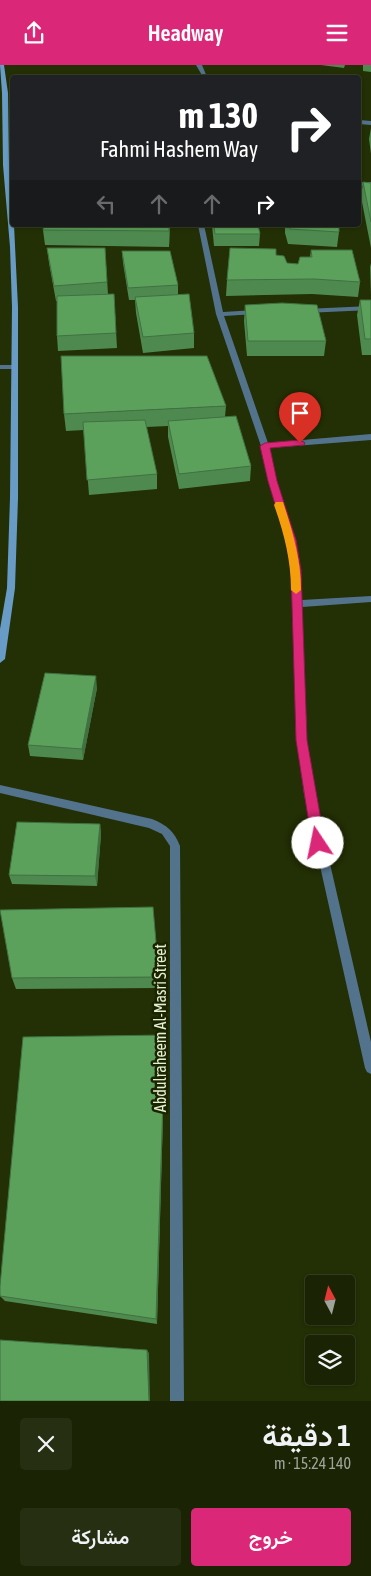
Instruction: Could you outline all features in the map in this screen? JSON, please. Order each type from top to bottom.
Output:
[{"type":"street","points":[[2,65],[10,212]]},
{"type":"street","points":[[0,85],[5,93]]},
{"type":"street","points":[[0,659],[11,588],[14,498],[15,307],[11,227]]},
{"type":"street","points":[[201,227],[220,314],[265,446],[272,481],[291,540],[296,570],[302,740],[309,793],[318,843],[371,1068]]},
{"type":"street","points":[[295,311],[371,308]]},
{"type":"street","points":[[220,314],[267,312]]},
{"type":"street","points":[[0,367],[14,367]]},
{"type":"street","points":[[265,446],[371,437]]},
{"type":"street","points":[[296,604],[371,599]]},
{"type":"street","name":"Abdulraheem Al-Masri Street","points":[[0,789],[140,820],[162,828],[171,835],[175,846],[177,1401]]},
{"type":"building","points":[[363,182],[371,183],[371,222]]},
{"type":"building","points":[[44,227],[169,227],[169,231],[43,230]]},
{"type":"building","points":[[214,227],[258,227],[260,234],[215,234]]},
{"type":"building","points":[[289,227],[339,227],[339,232],[290,229]]},
{"type":"building","points":[[47,248],[105,248],[107,282],[54,286]]},
{"type":"building","points":[[230,248],[276,249],[276,255],[284,256],[287,263],[298,264],[300,257],[312,257],[311,250],[352,250],[360,282],[314,279],[227,280]]},
{"type":"building","points":[[122,251],[170,251],[178,285],[128,288]]},
{"type":"building","points":[[114,294],[116,333],[57,336],[57,296]]},
{"type":"building","points":[[189,294],[194,333],[143,337],[135,297]]},
{"type":"building","points":[[360,300],[371,300],[371,339],[365,339]]},
{"type":"building","points":[[282,303],[317,305],[326,341],[248,341],[245,305]]},
{"type":"building","points":[[61,356],[207,356],[226,406],[64,414]]},
{"type":"building","points":[[236,416],[251,466],[179,474],[168,421]]},
{"type":"building","points":[[145,420],[157,474],[87,480],[83,422]]},
{"type":"building","points":[[45,673],[96,676],[82,749],[28,745]]},
{"type":"building","points":[[17,822],[100,824],[95,876],[9,875]]},
{"type":"building","points":[[153,907],[159,977],[12,978],[0,910]]},
{"type":"building","points":[[165,1035],[156,1319],[0,1296],[23,1037]]},
{"type":"building","points":[[0,1340],[147,1350],[149,1401],[0,1401]]},
{"type":"slow traffic","points":[[279,505],[291,540],[296,570],[296,590]]},
{"type":"route","points":[[300,443],[265,446],[272,481],[291,540],[296,570],[302,740],[318,843]]}]
